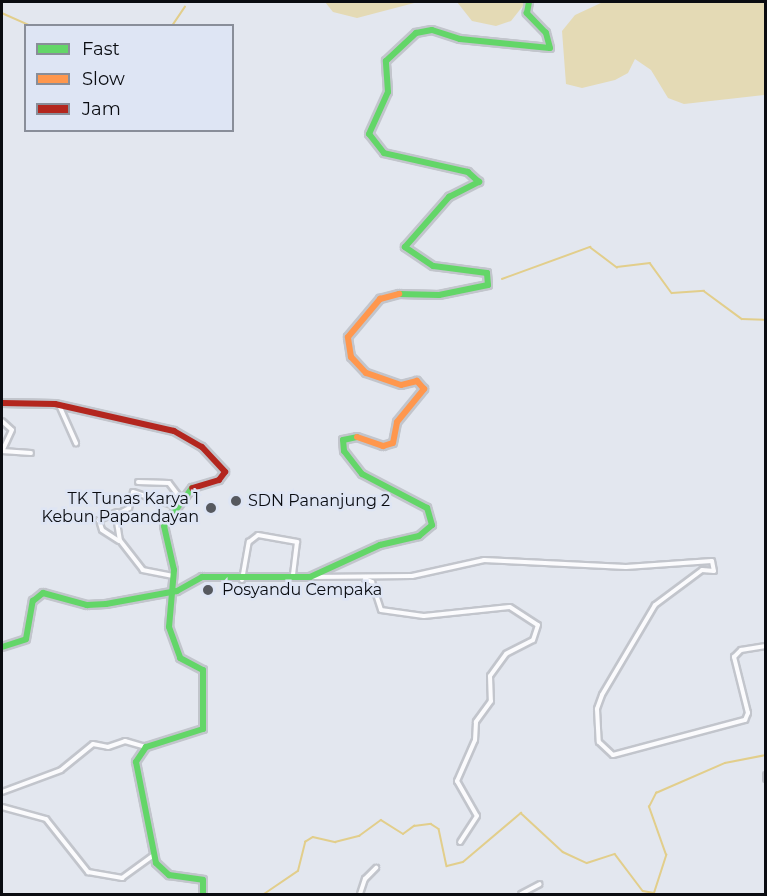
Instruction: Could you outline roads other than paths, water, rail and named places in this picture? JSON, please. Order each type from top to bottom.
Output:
[{"type":"street","points":[[310,577],[380,545],[419,536],[433,521],[424,505],[362,474],[344,451],[343,440],[351,435],[383,446],[393,443],[397,422],[424,389],[417,381],[401,385],[366,373],[351,357],[349,333],[380,299],[417,290],[439,294],[477,289],[490,282],[487,273],[446,271],[407,251],[406,242],[449,197],[479,182],[468,172],[391,156],[371,143],[369,134],[389,86],[386,61],[424,30],[539,49],[551,43],[527,14],[528,2]]},
{"type":"street","points":[[2,403],[59,405],[174,431],[202,447],[224,476],[194,486],[175,506],[164,526],[173,576],[169,627],[178,655],[204,671],[200,702],[205,722],[201,733],[146,747],[125,741],[108,747],[93,744],[60,770],[2,792]]},
{"type":"street","points":[[59,405],[76,442]]},
{"type":"street","points":[[2,421],[12,430],[2,451],[31,453]]},
{"type":"street","points":[[138,482],[166,482],[181,499]]},
{"type":"street","points":[[173,576],[145,571],[120,541],[105,533],[99,520],[129,508],[133,492],[175,506]]},
{"type":"street","points":[[117,512],[120,541]]},
{"type":"street","points":[[242,580],[249,542],[258,535],[297,542],[293,578]]},
{"type":"street","points":[[2,647],[26,639],[33,601],[43,593],[87,605],[170,592],[194,578],[364,579],[412,576],[484,560],[626,567],[712,561],[714,571],[702,570],[655,605],[602,695],[597,709],[599,742],[613,755],[745,720],[748,713],[734,657],[741,650],[765,646]]},
{"type":"street","points":[[364,579],[372,582],[381,610],[424,616],[510,607],[538,625],[532,640],[506,654],[490,676],[491,701],[476,722],[475,740],[457,781],[477,816],[460,842]]},
{"type":"street","points":[[146,747],[135,767],[154,854],[169,875],[203,880],[204,893]]},
{"type":"street","points":[[2,807],[46,819],[88,872],[131,876],[154,854]]},
{"type":"street","points":[[360,894],[359,888],[376,868]]},
{"type":"street","points":[[521,894],[540,884]]},
{"type":"waterway","points":[[173,24],[185,7]]},
{"type":"waterway","points":[[2,13],[27,24]]},
{"type":"waterway","points":[[502,279],[590,247],[617,267],[650,263],[672,293],[704,291],[742,319],[766,320]]},
{"type":"waterway","points":[[264,894],[298,871],[305,842],[313,837],[335,842],[359,836],[381,820],[403,834],[414,826],[431,824],[439,829],[447,866],[463,862],[521,813],[563,852],[587,863],[615,854],[643,891],[654,893],[666,855],[649,807],[656,793],[725,763],[766,755]]},
{"type":"waterway","points":[[177,894],[196,894]]},
{"type":"place","name":"SDN Pananjung 2","points":[[236,501]]},
{"type":"place","name":"TK Tunas Karya 1 Kebun Papandayan","points":[[211,508]]},
{"type":"place","name":"Posyandu Cempaka","points":[[208,590]]}]
